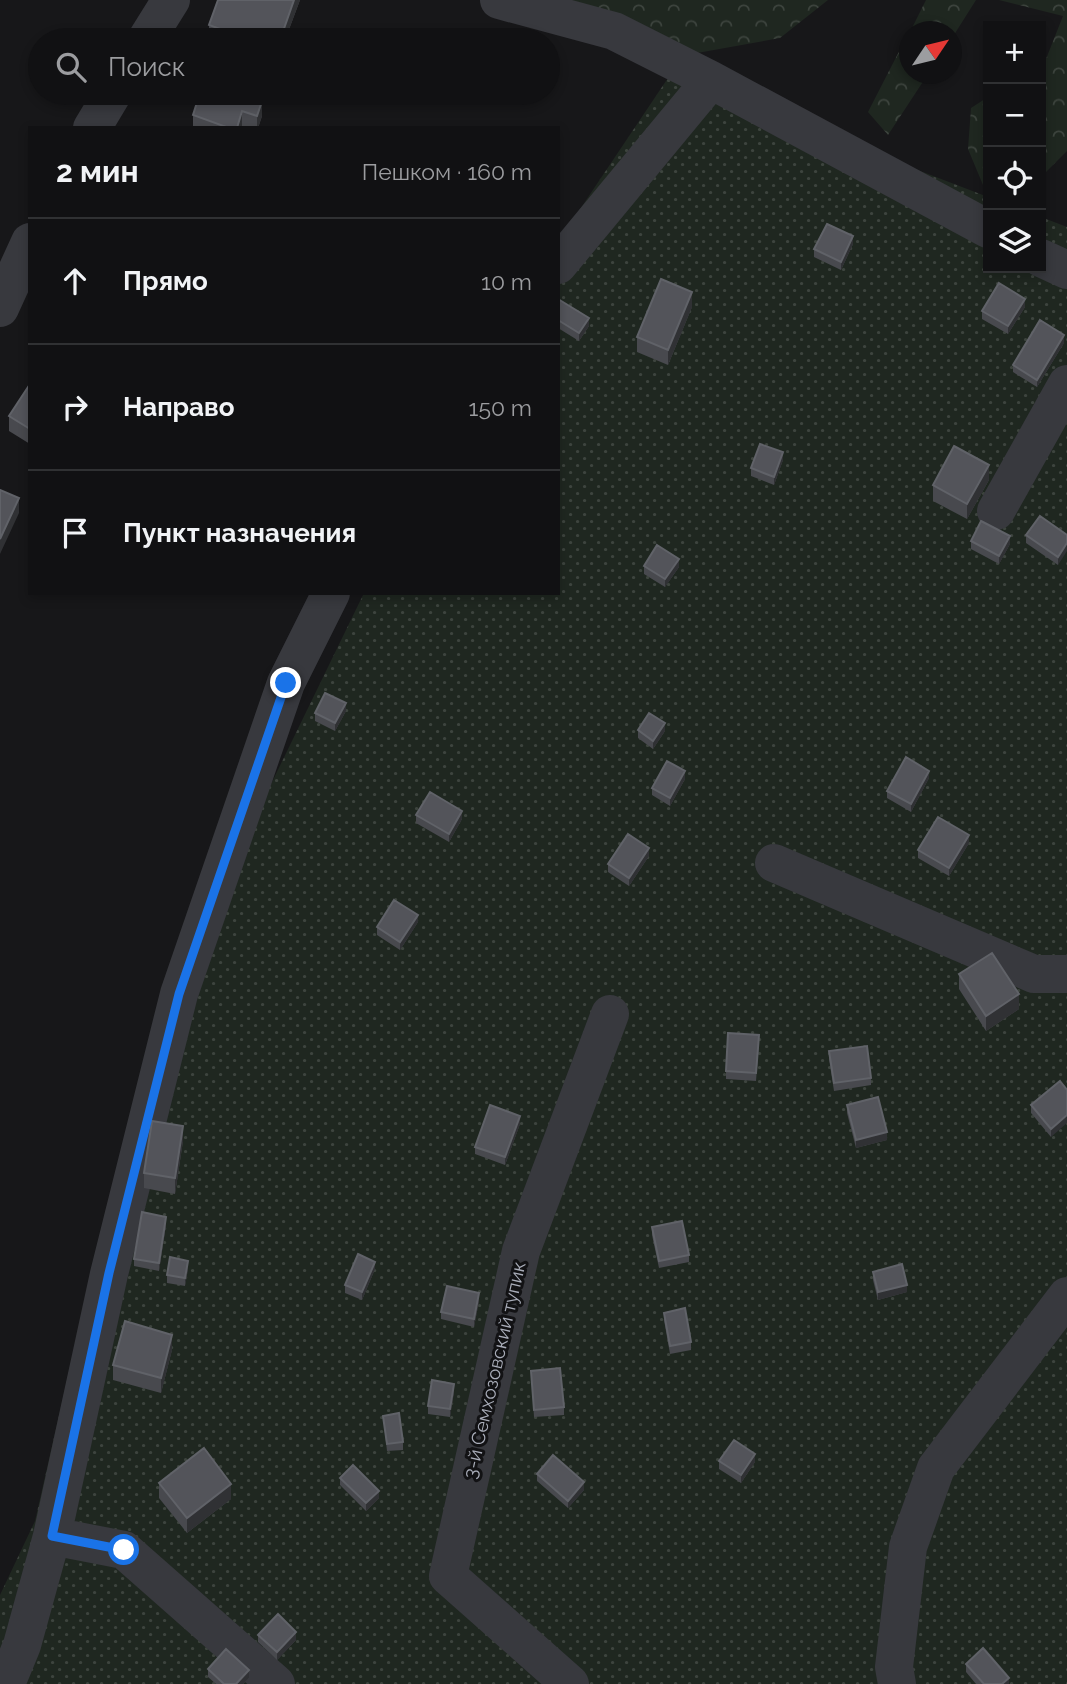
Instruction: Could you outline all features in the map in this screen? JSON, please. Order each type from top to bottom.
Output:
[{"type":"street","points":[[154,28],[171,0]]},
{"type":"street","points":[[499,0],[614,31],[983,226]]},
{"type":"street","points":[[560,263],[711,80]]},
{"type":"street","points":[[93,126],[106,105]]},
{"type":"street","points":[[0,308],[28,246]]},
{"type":"street","points":[[996,511],[1067,384]]},
{"type":"street","points":[[6,1684],[22,1645],[52,1536],[109,1273],[179,994],[286,683],[330,595]]},
{"type":"street","points":[[774,863],[1034,975],[1067,974]]},
{"type":"street","name":"3-й Семхозовский тупик","points":[[570,1684],[448,1576],[521,1251],[610,1014]]},
{"type":"street","points":[[897,1684],[894,1667],[908,1546],[936,1468],[1067,1296]]},
{"type":"street","points":[[52,1536],[124,1550],[276,1684]]},
{"type":"green space","points":[[525,0],[828,0],[780,38],[697,53]]},
{"type":"green space","points":[[926,0],[976,0],[962,22],[916,21]]},
{"type":"green space","points":[[999,0],[1067,0],[1067,151],[1046,172],[1046,59],[1063,16]]},
{"type":"green space","points":[[899,52],[899,84],[921,84],[888,135],[868,112]]},
{"type":"green space","points":[[670,75],[983,195],[983,273],[1046,273],[1046,219],[1067,227],[1067,1684],[0,1684],[0,1595],[35,1521],[106,1209],[166,1000],[363,595],[560,595],[560,239]]},
{"type":"green space","points":[[983,100],[983,185],[968,149],[971,108]]},
{"type":"building","points":[[218,0],[294,0],[284,28],[217,28],[209,25]]},
{"type":"building","points":[[196,105],[261,105],[257,116],[242,111],[238,126],[223,126],[193,115]]},
{"type":"building","points":[[827,224],[853,236],[841,262],[814,249]]},
{"type":"building","points":[[661,279],[692,292],[668,350],[637,337]]},
{"type":"building","points":[[999,283],[1025,299],[1008,326],[982,311]]},
{"type":"building","points":[[560,300],[589,318],[579,333],[560,321]]},
{"type":"building","points":[[1040,320],[1064,335],[1037,380],[1013,365]]},
{"type":"building","points":[[28,387],[28,428],[9,416]]},
{"type":"building","points":[[760,444],[783,452],[774,477],[751,468]]},
{"type":"building","points":[[954,446],[989,465],[967,504],[933,485]]},
{"type":"building","points":[[0,490],[19,498],[0,539]]},
{"type":"building","points":[[1040,516],[1067,535],[1067,543],[1058,557],[1026,535]]},
{"type":"building","points":[[981,521],[1010,536],[999,556],[971,541]]},
{"type":"building","points":[[657,545],[679,559],[665,579],[644,566]]},
{"type":"building","points":[[325,693],[346,703],[335,723],[315,713]]},
{"type":"building","points":[[649,713],[665,723],[653,741],[638,730]]},
{"type":"building","points":[[906,757],[929,771],[911,804],[887,791]]},
{"type":"building","points":[[667,761],[685,771],[670,798],[652,788]]},
{"type":"building","points":[[430,792],[462,811],[449,834],[416,815]]},
{"type":"building","points":[[938,817],[969,835],[949,868],[918,850]]},
{"type":"building","points":[[628,834],[649,848],[629,878],[608,864]]},
{"type":"building","points":[[394,900],[418,915],[400,942],[377,927]]},
{"type":"building","points":[[992,953],[1019,994],[986,1016],[959,974]]},
{"type":"building","points":[[728,1033],[759,1035],[756,1073],[726,1071]]},
{"type":"building","points":[[867,1046],[871,1078],[834,1083],[829,1051]]},
{"type":"building","points":[[1060,1081],[1067,1090],[1067,1115],[1051,1129],[1031,1105]]},
{"type":"building","points":[[878,1097],[887,1132],[856,1140],[847,1105]]},
{"type":"building","points":[[490,1105],[520,1116],[505,1157],[475,1147]]},
{"type":"building","points":[[152,1121],[183,1126],[175,1178],[144,1173]]},
{"type":"building","points":[[142,1212],[166,1217],[159,1263],[134,1259]]},
{"type":"building","points":[[682,1221],[689,1255],[659,1261],[652,1227]]},
{"type":"building","points":[[358,1254],[375,1262],[362,1292],[345,1285]]},
{"type":"building","points":[[170,1257],[188,1261],[185,1278],[167,1275]]},
{"type":"building","points":[[902,1264],[907,1285],[878,1292],[873,1272]]},
{"type":"building","points":[[447,1286],[479,1293],[474,1319],[441,1312]]},
{"type":"building","points":[[685,1308],[691,1342],[670,1346],[664,1313]]},
{"type":"building","points":[[125,1321],[172,1335],[161,1378],[113,1365]]},
{"type":"building","points":[[560,1368],[564,1407],[534,1410],[531,1371]]},
{"type":"building","points":[[432,1380],[454,1384],[450,1409],[428,1406]]},
{"type":"building","points":[[399,1413],[403,1442],[387,1444],[383,1416]]},
{"type":"building","points":[[734,1440],[755,1454],[741,1475],[719,1461]]},
{"type":"building","points":[[204,1448],[231,1484],[187,1518],[159,1483]]},
{"type":"building","points":[[553,1455],[584,1482],[568,1501],[537,1474]]},
{"type":"building","points":[[353,1465],[379,1491],[366,1503],[340,1478]]},
{"type":"building","points":[[278,1614],[296,1632],[277,1652],[258,1635]]},
{"type":"building","points":[[983,1648],[1009,1678],[1002,1684],[984,1684],[966,1664]]},
{"type":"building","points":[[226,1649],[249,1670],[236,1684],[224,1684],[208,1669]]},
{"type":"route","points":[[124,1550],[52,1536],[109,1273],[179,994],[286,683]]}]
